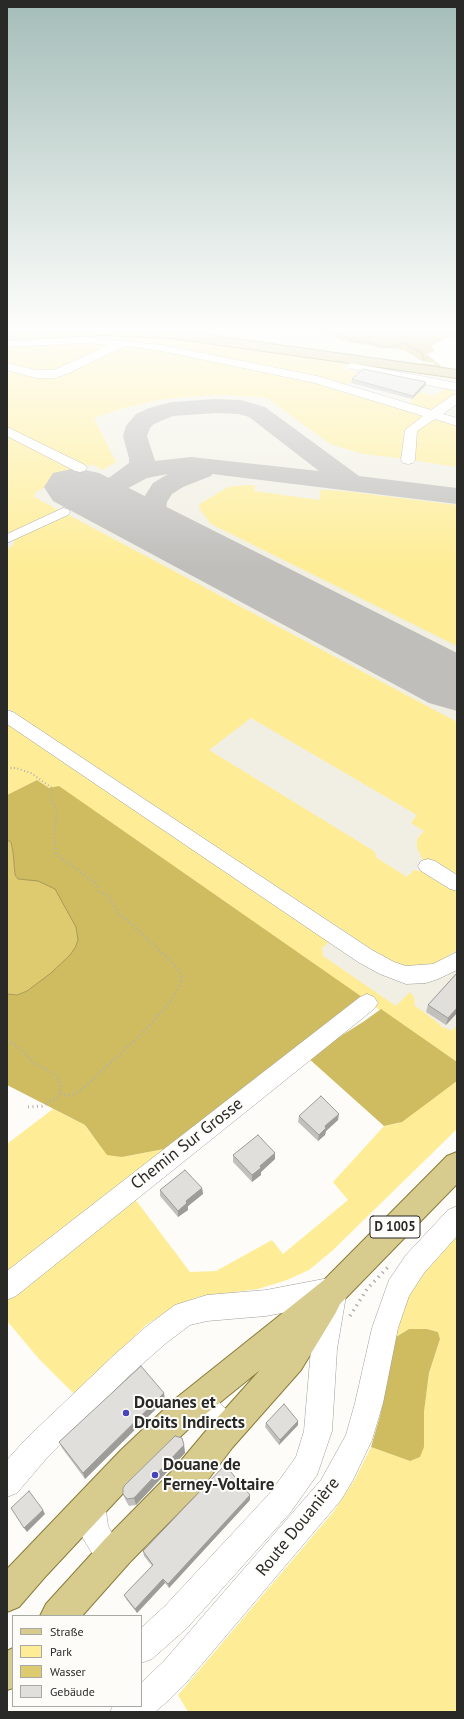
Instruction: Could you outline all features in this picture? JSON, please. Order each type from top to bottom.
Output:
[{"type":"main road","name":"D 1005","points":[[7,1595],[33,1565],[132,1461],[191,1407],[334,1290],[457,1165]]},
{"type":"main road","name":"D 1005","points":[[59,1615],[118,1550],[186,1481],[221,1437],[290,1359],[334,1290]]},
{"type":"street","points":[[412,407],[457,422]]},
{"type":"street","points":[[408,460],[411,430],[446,407]]},
{"type":"street","points":[[7,430],[80,468]]},
{"type":"street","points":[[7,539],[63,512]]},
{"type":"street","points":[[7,716],[365,956],[387,968],[406,975],[426,974],[438,971],[457,960]]},
{"type":"street","points":[[428,866],[457,884]]},
{"type":"street","name":"Chemin Sur Grosse","points":[[7,1287],[367,1003]]},
{"type":"street","name":"Route Douanière","points":[[142,1702],[175,1672],[331,1490],[344,1470],[358,1440],[369,1403],[385,1328],[398,1290],[415,1264],[457,1218]]},
{"type":"street","points":[[7,1483],[36,1449],[122,1365],[156,1335],[184,1314],[207,1308],[266,1303],[334,1290],[324,1349],[318,1431],[307,1465],[280,1503],[176,1617],[142,1647]]},
{"type":"street","points":[[191,1407],[209,1412],[218,1421],[221,1437]]},
{"type":"street","points":[[91,1504],[94,1530],[102,1543],[118,1550]]},
{"type":"path","points":[[7,768],[16,768],[31,773],[52,788],[51,798],[57,812],[54,834],[56,854],[95,883],[98,891],[112,901],[119,914],[176,967],[181,974],[182,980],[174,997],[142,1034],[82,1089],[71,1096],[60,1094]]},
{"type":"path","points":[[7,1040],[16,1045],[34,1064],[52,1072],[61,1085],[60,1094],[57,1098],[42,1106],[28,1106]]},
{"type":"path","points":[[348,1318],[367,1288],[393,1261]]},
{"type":"shaded area","points":[[7,407],[457,407],[457,1062],[7,751]]},
{"type":"shaded area","points":[[37,780],[49,788],[59,786],[362,997],[301,1047],[164,1149],[122,1157],[107,1155],[85,1125],[7,1085],[7,994],[17,995],[27,991],[70,955],[25,880],[18,879],[15,875],[11,842],[7,840],[7,795]]},
{"type":"shaded area","points":[[381,1009],[457,1062],[457,1081],[402,1122],[384,1126],[307,1057]]},
{"type":"shaded area","points":[[409,1329],[427,1329],[438,1332],[440,1339],[429,1373],[424,1412],[424,1447],[420,1457],[410,1461],[371,1447],[380,1416],[396,1337]]},
{"type":"green space","points":[[7,407],[129,407],[94,418],[116,462],[102,470],[92,464],[89,466],[86,465],[34,493],[36,495],[33,496],[60,511],[7,535]]},
{"type":"green space","points":[[280,407],[400,407],[425,415],[404,431],[407,432],[405,459],[363,454],[330,444]]},
{"type":"green space","points":[[419,407],[437,407],[434,409]]},
{"type":"green space","points":[[435,418],[457,425],[457,467],[411,460],[413,433]]},
{"type":"green space","points":[[255,485],[254,491],[319,500],[321,493],[319,492],[320,490],[343,491],[457,505],[457,646],[211,524],[199,508],[201,506],[198,505],[228,487]]},
{"type":"green space","points":[[65,513],[457,722],[457,881],[423,860],[417,848],[417,842],[418,838],[424,831],[411,823],[417,815],[251,718],[209,750],[374,851],[377,858],[407,877],[414,870],[420,871],[425,869],[457,889],[457,950],[435,964],[415,967],[401,965],[385,958],[7,708],[7,550],[14,544],[14,539]]},
{"type":"green space","points":[[7,721],[331,940],[322,948],[323,956],[396,1006],[410,992],[415,1002],[414,1005],[443,1028],[452,1031],[457,1025],[457,1062],[37,780],[7,795]]},
{"type":"green space","points":[[457,1081],[457,1129],[332,1251],[309,1270],[287,1280],[258,1289],[198,1297],[175,1306],[146,1325],[75,1395],[39,1359],[7,1321],[7,1299],[132,1195],[190,1272],[216,1271],[272,1240],[283,1254],[348,1200],[333,1182],[384,1126],[399,1123]]},
{"type":"green space","points":[[53,1109],[85,1125],[91,1134],[122,1157],[164,1149],[124,1184],[7,1274],[7,1144]]},
{"type":"green space","points":[[457,1236],[457,1712],[188,1712],[178,1695],[334,1511],[355,1479],[371,1447],[410,1461],[424,1447],[424,1412],[429,1373],[440,1339],[438,1332],[427,1329],[409,1329],[396,1337],[404,1306],[417,1280]]},
{"type":"water","points":[[7,840],[11,842],[15,875],[18,879],[38,881],[55,889],[76,927],[78,940],[70,955],[51,973],[27,991],[17,995],[7,994]]},
{"type":"building","points":[[457,973],[457,1008],[448,1018],[428,1005]]},
{"type":"building","points":[[321,1096],[339,1114],[325,1126],[326,1128],[319,1135],[299,1116]]},
{"type":"building","points":[[258,1135],[275,1153],[252,1175],[233,1155]]},
{"type":"building","points":[[185,1170],[202,1188],[186,1201],[187,1203],[178,1211],[160,1190]]},
{"type":"building","name":"Douanes et Droits Indirects","points":[[141,1366],[164,1393],[83,1473],[59,1442]]},
{"type":"building","points":[[284,1404],[298,1421],[280,1440],[266,1423]]},
{"type":"building","points":[[175,1436],[182,1438],[184,1445],[134,1498],[127,1499],[123,1494],[123,1488],[125,1485]]},
{"type":"building","points":[[225,1465],[250,1495],[168,1584],[163,1579],[135,1609],[124,1595],[153,1565],[143,1551]]},
{"type":"building","points":[[29,1491],[43,1510],[24,1528],[11,1508]]},
{"type":"taxiway","points":[[120,481],[136,471],[142,465],[142,458],[135,436],[138,426],[145,419],[157,413],[171,409],[198,407]]},
{"type":"taxiway","points":[[242,407],[257,412],[350,482]]},
{"type":"taxiway","points":[[93,496],[139,472],[163,467],[191,465],[239,469],[457,496]]},
{"type":"taxiway","points":[[172,537],[156,521],[153,510],[154,502],[162,489],[174,481],[202,471]]},
{"type":"runway","points":[[76,487],[457,685]]},
{"type":"place","name":"Douanes et Droits Indirects","points":[[126,1413]]},
{"type":"place","name":"Douane de Ferney-Voltaire","points":[[155,1475]]}]
